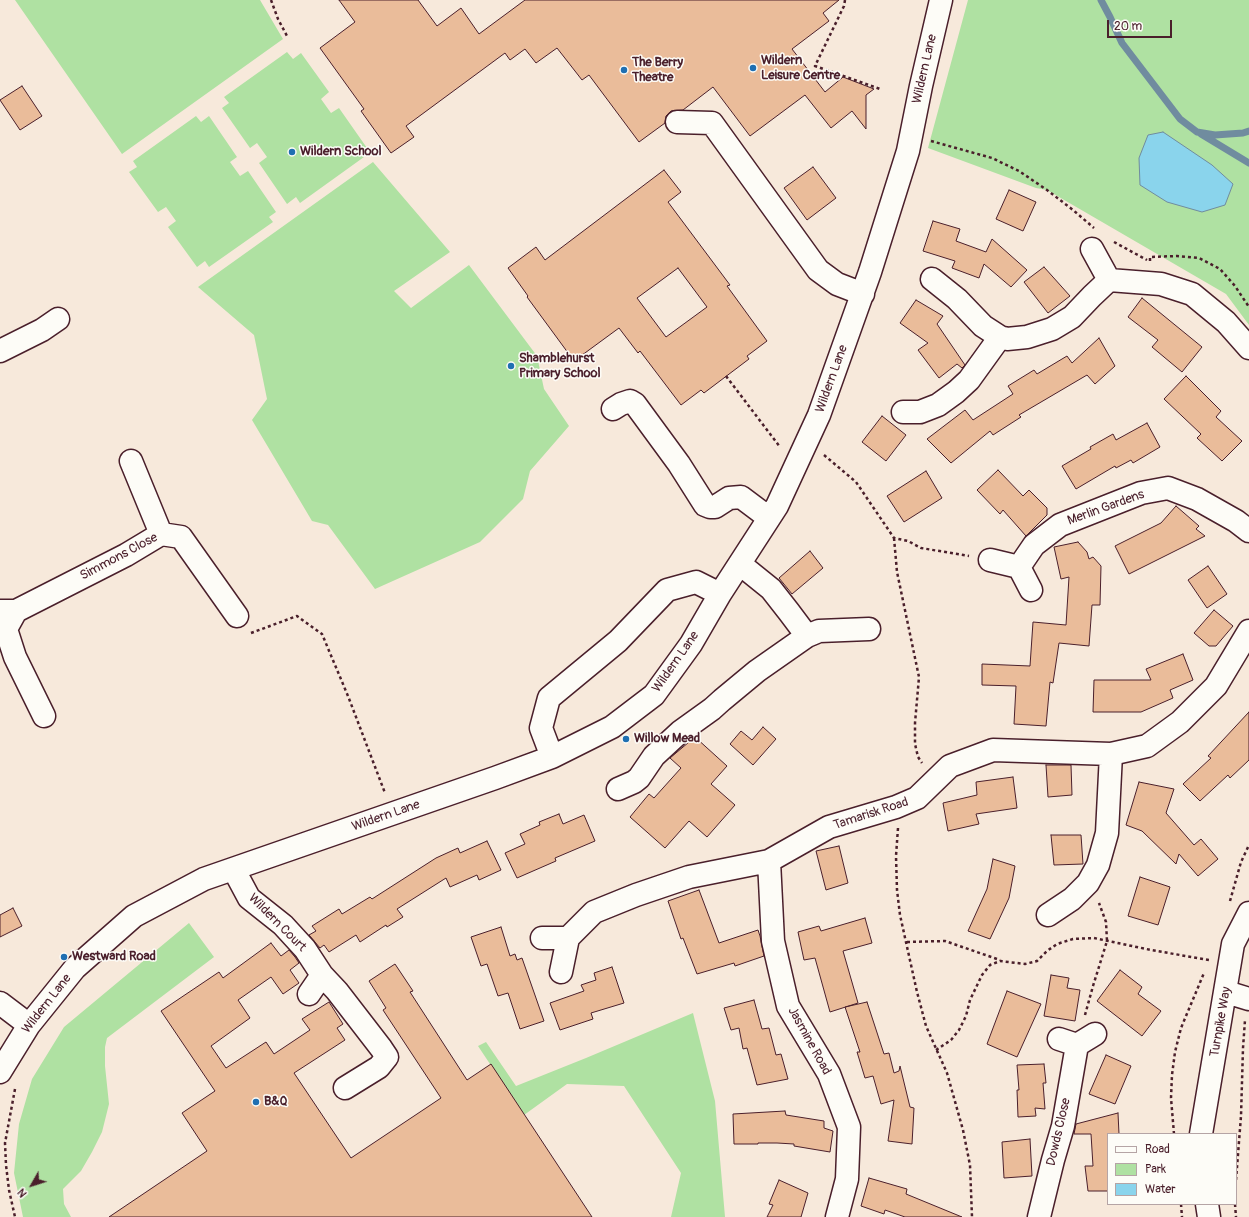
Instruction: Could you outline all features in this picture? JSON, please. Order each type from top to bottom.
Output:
[{"type":"street","name":"Wildern Lane","points":[[8,1079],[29,1025],[75,968],[134,916],[204,879],[234,870],[552,757],[612,727],[654,695],[690,644],[720,594],[777,506],[819,415],[863,294],[906,159],[941,0]]},
{"type":"street","points":[[678,122],[712,123],[818,270],[837,284],[863,294]]},
{"type":"street","points":[[1094,239],[1109,280]]},
{"type":"street","points":[[932,279],[957,298],[970,314],[983,326],[1000,337],[1007,339],[1027,337],[1052,329],[1072,317],[1109,280],[1161,284],[1192,294],[1226,322],[1249,348]]},
{"type":"street","points":[[0,351],[42,330],[58,319]]},
{"type":"street","points":[[903,412],[920,412],[938,405],[956,392],[969,380],[1000,337]]},
{"type":"street","points":[[613,409],[620,404],[630,401],[635,404],[679,464],[705,505],[715,507],[729,498],[740,497],[769,518]]},
{"type":"street","points":[[131,461],[161,534]]},
{"type":"street","name":"Merlin Gardens","points":[[1019,567],[1034,545],[1060,525],[1141,493],[1168,488],[1197,499],[1236,520],[1249,531]]},
{"type":"street","name":"Simmons Close","points":[[44,716],[15,657],[6,629],[8,611],[126,555],[161,534],[181,537],[237,616]]},
{"type":"street","points":[[990,560],[1019,567],[1032,590]]},
{"type":"street","points":[[740,564],[770,590],[790,612],[807,636]]},
{"type":"street","points":[[552,757],[541,728],[549,698],[618,640],[667,590],[696,582],[720,594]]},
{"type":"street","points":[[618,789],[634,782],[639,778],[654,756],[680,732],[712,710],[757,672],[807,636],[819,631],[869,629]]},
{"type":"street","name":"Tamarisk Road","points":[[568,938],[594,912],[636,895],[689,877],[769,861],[829,827],[896,807],[917,798],[950,766],[993,750],[1111,754],[1147,746],[1180,722],[1216,686],[1249,631]]},
{"type":"street","points":[[1048,915],[1091,887],[1107,833],[1111,754]]},
{"type":"street","name":"Jasmine Road","points":[[769,861],[773,941],[788,1006],[829,1074],[849,1127],[847,1179],[837,1217]]},
{"type":"street","name":"Wildern Court","points":[[234,870],[249,898],[283,925],[305,949],[322,975],[337,991],[381,1048],[386,1057],[379,1067],[345,1088]]},
{"type":"street","name":"Turnpike Way","points":[[1201,1133],[1234,944],[1249,913]]},
{"type":"street","points":[[542,938],[568,938],[561,972]]},
{"type":"street","points":[[309,994],[322,975]]},
{"type":"street","points":[[1226,992],[1247,1006]]},
{"type":"street","points":[[0,1003],[29,1025]]},
{"type":"street","name":"Dowds Close","points":[[1039,1217],[1063,1126],[1077,1039]]},
{"type":"street","points":[[1207,1205],[1209,1217]]},
{"type":"path","points":[[271,0],[278,19],[287,36]]},
{"type":"path","points":[[845,0],[844,6],[815,66],[880,89]]},
{"type":"path","points":[[911,139],[931,141],[992,158],[1019,171],[1073,210],[1094,239]]},
{"type":"path","points":[[1114,242],[1150,262],[1150,257],[1177,256],[1199,258],[1220,269],[1235,286],[1249,307]]},
{"type":"path","points":[[726,376],[795,467]]},
{"type":"path","points":[[808,440],[856,482],[894,538],[897,572],[919,677],[915,723],[915,744],[918,757],[926,771],[935,780]]},
{"type":"path","points":[[894,538],[908,541],[921,548],[990,560]]},
{"type":"path","points":[[237,616],[249,634],[298,616],[322,634],[348,696],[392,814]]},
{"type":"path","points":[[896,807],[898,819],[896,856],[897,890],[900,915],[926,1026],[947,1074],[963,1130],[970,1165],[972,1217]]},
{"type":"path","points":[[1077,1039],[1107,941],[1106,922],[1091,887]]},
{"type":"path","points":[[907,942],[945,942],[1000,960],[1025,964],[1037,961],[1057,944],[1073,938],[1094,938],[1210,960]]},
{"type":"path","points":[[936,1050],[951,1040],[959,1030],[966,1016],[970,1000],[982,975],[990,965],[1000,960]]},
{"type":"path","points":[[1237,1167],[1241,1116],[1243,1048],[1247,1006]]},
{"type":"path","points":[[8,1079],[5,1143],[6,1165],[9,1190],[15,1217]]},
{"type":"path","points":[[1181,1205],[1182,1217]]},
{"type":"path","points":[[1235,1205],[1236,1217]]},
{"type":"green space","points":[[15,0],[260,0],[283,39],[122,154]]},
{"type":"green space","points":[[968,0],[1249,0],[1249,325],[1226,294],[1047,190],[1036,188],[928,148]]},
{"type":"green space","points":[[287,52],[293,59],[301,53],[329,92],[321,99],[331,113],[339,108],[367,148],[360,153],[364,157],[300,203],[296,197],[287,204],[259,163],[267,157],[257,143],[250,148],[222,108],[229,103],[224,97]]},
{"type":"green space","points":[[196,116],[201,122],[209,116],[237,157],[230,162],[240,176],[248,171],[276,212],[269,217],[273,222],[209,267],[205,261],[197,267],[168,227],[176,221],[166,207],[158,212],[129,172],[137,167],[133,161]]},
{"type":"green space","points":[[373,162],[450,252],[394,291],[411,308],[469,265],[537,356],[544,389],[569,426],[530,471],[523,499],[480,542],[375,589],[328,525],[312,521],[252,420],[267,399],[254,335],[198,287]]},
{"type":"green space","points":[[189,923],[214,957],[107,1038],[105,1047],[105,1066],[109,1104],[102,1132],[92,1152],[81,1171],[63,1189],[64,1204],[71,1217],[23,1217],[14,1173],[19,1124],[32,1079],[64,1027]]},
{"type":"green space","points":[[693,1013],[715,1101],[725,1217],[671,1217],[681,1173],[624,1086],[567,1084],[524,1115],[478,1046],[486,1042],[516,1086]]},
{"type":"water","points":[[1163,132],[1212,165],[1233,184],[1225,205],[1202,212],[1167,202],[1140,185],[1139,158],[1148,135]]},
{"type":"building","points":[[339,0],[418,0],[437,26],[461,8],[479,34],[525,0],[839,0],[823,13],[829,21],[792,49],[825,92],[843,77],[874,89],[866,95],[866,129],[852,111],[831,128],[805,95],[750,136],[713,87],[683,110],[671,111],[666,116],[665,123],[639,142],[589,75],[582,80],[557,48],[536,63],[525,49],[510,60],[505,53],[406,126],[414,137],[391,153],[361,111],[364,109],[320,48],[355,22]]},
{"type":"building","points":[[22,86],[42,116],[20,130],[0,100]]},
{"type":"building","points":[[813,167],[836,198],[807,220],[784,188]]},
{"type":"building","points":[[664,170],[681,192],[668,202],[730,285],[727,286],[767,341],[747,356],[749,359],[704,393],[701,390],[681,405],[640,351],[638,353],[619,328],[574,361],[527,297],[528,296],[508,268],[536,247],[545,260]],"holes":[[[678,268],[707,307],[666,337],[637,298]]]},
{"type":"building","points":[[1009,190],[1036,202],[1023,231],[996,219]]},
{"type":"building","points":[[933,221],[960,229],[956,241],[986,252],[992,239],[1027,270],[1011,287],[984,264],[979,278],[952,268],[955,261],[923,251]]},
{"type":"building","points":[[1044,267],[1070,296],[1048,313],[1024,282]]},
{"type":"building","points":[[1142,298],[1202,347],[1182,372],[1152,347],[1158,340],[1128,317]]},
{"type":"building","points":[[916,300],[943,316],[937,324],[965,365],[962,368],[957,364],[939,378],[918,350],[928,343],[900,323]]},
{"type":"building","points":[[1099,338],[1115,366],[1095,384],[1087,375],[1019,415],[1021,417],[993,435],[990,431],[951,463],[927,439],[965,410],[973,420],[1013,394],[1008,386],[1034,370],[1037,374],[1067,356],[1072,363]]},
{"type":"building","points":[[1186,376],[1221,411],[1216,417],[1242,441],[1222,461],[1197,438],[1201,434],[1164,399]]},
{"type":"building","points":[[882,416],[906,435],[886,461],[862,442]]},
{"type":"building","points":[[1147,423],[1160,447],[1133,463],[1131,460],[1116,468],[1115,466],[1076,489],[1062,466],[1091,449],[1090,447],[1113,434],[1116,440]]},
{"type":"building","points":[[998,470],[1023,496],[1029,490],[1047,508],[1047,515],[1026,536],[1003,510],[1000,514],[977,490]]},
{"type":"building","points":[[926,471],[942,498],[904,522],[887,496]]},
{"type":"building","points":[[1176,506],[1199,526],[1196,529],[1205,536],[1129,574],[1115,546],[1161,523]]},
{"type":"building","points":[[1078,542],[1087,552],[1089,559],[1093,557],[1101,566],[1100,605],[1092,605],[1089,646],[1059,643],[1053,683],[1050,682],[1046,726],[1014,724],[1016,686],[982,685],[982,664],[1030,666],[1033,622],[1066,625],[1069,577],[1061,579],[1054,547]]},
{"type":"building","points":[[810,551],[823,568],[792,594],[779,578]]},
{"type":"building","points":[[1208,566],[1227,594],[1207,608],[1188,580]]},
{"type":"building","points":[[1214,610],[1233,626],[1216,646],[1209,646],[1194,633]]},
{"type":"building","points":[[1183,654],[1193,680],[1170,690],[1173,698],[1141,712],[1093,712],[1094,680],[1151,680],[1146,669]]},
{"type":"building","points":[[1249,712],[1249,760],[1230,778],[1228,775],[1200,801],[1183,784],[1211,758],[1208,756]]},
{"type":"building","points":[[763,727],[776,739],[753,765],[730,744],[741,731],[752,740]]},
{"type":"building","points":[[695,737],[727,766],[711,784],[735,805],[707,837],[689,821],[665,848],[630,817],[649,794],[654,798],[681,768],[670,758]]},
{"type":"building","points":[[1046,765],[1071,765],[1072,795],[1048,797]]},
{"type":"building","points":[[1013,777],[1017,808],[976,814],[979,824],[948,831],[943,803],[977,795],[976,782]]},
{"type":"building","points":[[1139,782],[1174,789],[1166,813],[1194,845],[1201,839],[1218,859],[1198,876],[1179,854],[1176,864],[1142,831],[1126,825]]},
{"type":"building","points":[[559,814],[563,824],[584,815],[595,841],[555,858],[556,861],[517,878],[505,853],[525,844],[520,834],[540,825],[539,822]]},
{"type":"building","points":[[1051,835],[1081,835],[1083,864],[1054,865]]},
{"type":"building","points":[[487,841],[501,870],[479,880],[477,875],[450,887],[446,878],[397,909],[403,917],[387,927],[386,925],[360,942],[356,935],[329,952],[324,945],[320,948],[309,935],[316,931],[312,926],[339,909],[342,914],[370,897],[372,899],[436,858],[458,848],[460,853]]},
{"type":"building","points":[[839,846],[848,883],[826,890],[816,851]]},
{"type":"building","points":[[993,859],[1015,866],[1009,898],[990,939],[968,931],[987,889]]},
{"type":"building","points":[[1140,877],[1170,887],[1158,925],[1128,916]]},
{"type":"building","points":[[699,890],[719,943],[758,930],[764,956],[735,966],[734,963],[697,974],[683,938],[681,939],[668,901]]},
{"type":"building","points":[[13,908],[22,926],[0,937],[0,915]]},
{"type":"building","points":[[865,918],[872,943],[843,951],[858,1003],[830,1012],[815,958],[804,960],[798,932],[819,926],[821,931]]},
{"type":"building","points":[[501,927],[510,956],[515,954],[517,960],[522,958],[544,1021],[520,1029],[508,993],[498,996],[487,964],[481,966],[471,937]]},
{"type":"building","name":"B&Q","points":[[271,943],[281,956],[289,950],[295,957],[299,963],[290,970],[299,983],[283,994],[271,977],[238,1000],[250,1018],[211,1046],[226,1068],[266,1042],[274,1054],[310,1030],[302,1019],[329,1002],[343,1024],[337,1028],[345,1040],[294,1073],[351,1158],[441,1098],[383,1010],[386,1008],[369,981],[395,964],[413,991],[410,992],[467,1080],[491,1064],[592,1217],[109,1217],[207,1151],[182,1113],[215,1091],[161,1011],[219,972],[223,978]]},
{"type":"building","points":[[612,967],[624,1003],[591,1013],[593,1019],[560,1030],[550,1003],[584,991],[581,985],[596,980],[594,973]]},
{"type":"building","points":[[1120,970],[1142,987],[1138,994],[1161,1011],[1142,1036],[1097,1001]]},
{"type":"building","points":[[1051,975],[1069,978],[1067,988],[1080,990],[1075,1021],[1044,1016]]},
{"type":"building","points":[[1007,991],[1041,1004],[1017,1057],[987,1044]]},
{"type":"building","points":[[754,1000],[762,1029],[769,1028],[776,1055],[781,1054],[788,1079],[757,1085],[747,1048],[743,1049],[739,1028],[731,1030],[724,1008]]},
{"type":"building","points":[[867,1002],[884,1054],[889,1053],[894,1073],[899,1071],[900,1066],[910,1107],[914,1108],[912,1144],[888,1141],[894,1100],[881,1104],[873,1076],[865,1078],[857,1052],[860,1052],[845,1007]]},
{"type":"building","points":[[1106,1055],[1131,1066],[1115,1104],[1089,1094]]},
{"type":"building","points":[[1044,1064],[1046,1083],[1043,1083],[1045,1109],[1035,1108],[1036,1116],[1018,1117],[1017,1090],[1019,1090],[1017,1065]]},
{"type":"building","points":[[785,1111],[786,1115],[824,1121],[824,1128],[833,1131],[830,1152],[794,1146],[794,1144],[734,1144],[733,1114]]},
{"type":"building","points":[[1118,1113],[1119,1133],[1107,1133],[1107,1191],[1088,1191],[1085,1166],[1093,1166],[1091,1134],[1074,1134],[1076,1124]]},
{"type":"building","points":[[1030,1139],[1032,1176],[1004,1178],[1002,1142]]},
{"type":"building","points":[[869,1178],[907,1189],[906,1194],[962,1217],[905,1217],[885,1210],[884,1214],[861,1206]]},
{"type":"building","points":[[779,1180],[808,1193],[801,1217],[767,1217],[773,1205],[769,1204]]},
{"type":"waterway","points":[[1101,0],[1122,43],[1180,119],[1197,132],[1215,135],[1243,133],[1249,131]]},
{"type":"waterway","points":[[1201,134],[1249,163]]},
{"type":"place","name":"Wildern Leisure Centre","points":[[753,68]]},
{"type":"place","name":"The Berry Theatre","points":[[624,70]]},
{"type":"place","name":"Wildern School","points":[[292,152]]},
{"type":"place","name":"Shamblehurst Primary School","points":[[511,366]]},
{"type":"place","name":"Willow Mead","points":[[626,739]]},
{"type":"place","name":"Westward Road","points":[[64,957]]},
{"type":"place","name":"B&Q","points":[[256,1102]]}]
